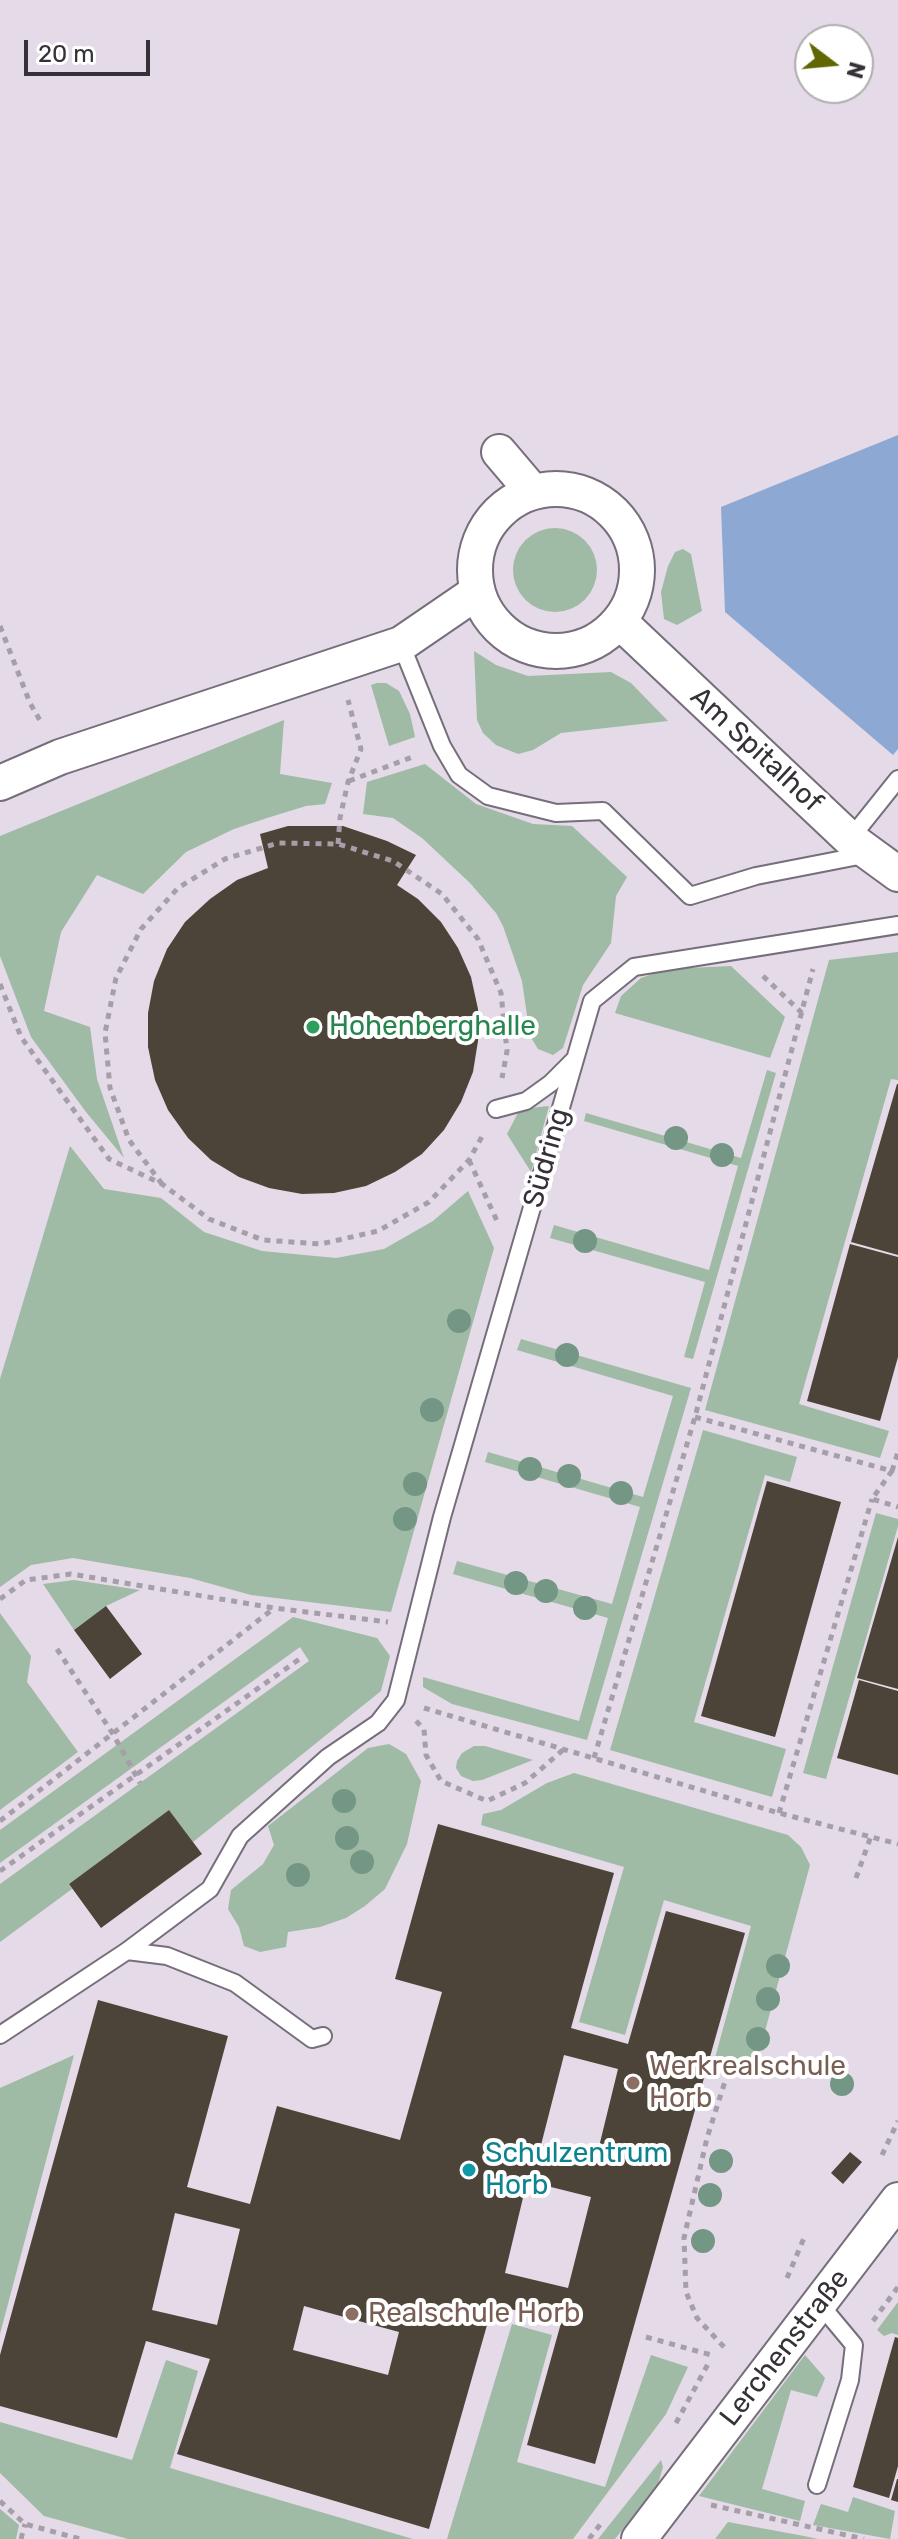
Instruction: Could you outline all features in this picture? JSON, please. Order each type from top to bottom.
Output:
[{"type":"street","points":[[499,452],[533,492]]},
{"type":"street","points":[[558,489],[583,494],[605,506],[622,524],[633,546],[637,572],[632,598],[619,621],[600,638],[577,649],[551,651],[527,646],[505,634],[488,615],[477,592],[475,567],[480,542],[492,520],[511,503],[533,492],[558,489]]},
{"type":"street","points":[[0,783],[60,757],[401,644],[477,592]]},
{"type":"street","name":"Am Spitalhof","points":[[619,621],[873,855]]},
{"type":"street","name":"Lerchenstraße","points":[[639,2539],[898,2200]]},
{"type":"lane","points":[[401,644],[442,746],[459,775],[488,796],[556,813],[603,811],[690,896],[756,876],[873,855],[898,779]]},
{"type":"lane","name":"Südring","points":[[396,1700],[413,1625],[592,1001],[634,967],[898,925]]},
{"type":"lane","points":[[496,1109],[526,1101],[551,1083],[575,1059]]},
{"type":"lane","points":[[0,2035],[127,1951],[210,1889],[240,1836],[328,1757],[378,1723],[396,1700]]},
{"type":"lane","points":[[127,1951],[167,1956],[235,1983],[312,2039],[323,2036]]},
{"type":"lane","points":[[817,2485],[850,2380],[854,2345],[819,2303]]},
{"type":"path","points":[[0,626],[30,703],[60,757]]},
{"type":"path","points":[[338,844],[348,782],[361,749],[339,664]]},
{"type":"path","points":[[348,782],[442,746]]},
{"type":"path","points":[[0,984],[21,1037],[109,1159],[162,1184],[222,1225],[263,1240],[321,1244],[378,1231],[429,1202],[469,1160],[496,1109],[507,1051],[501,993],[478,939],[442,894],[393,861],[338,844],[278,843],[225,859],[178,888],[141,929],[116,978],[105,1033],[110,1088],[129,1140],[162,1184]]},
{"type":"path","points":[[594,1758],[695,1417],[822,937]]},
{"type":"path","points":[[737,951],[802,1013]]},
{"type":"path","points":[[469,1160],[506,1235],[512,1277]]},
{"type":"path","points":[[695,1417],[892,1471]]},
{"type":"path","points":[[779,1813],[872,1499],[892,1471],[898,1452]]},
{"type":"path","points":[[872,1499],[898,1507]]},
{"type":"path","points":[[0,1599],[26,1580],[71,1574],[274,1608],[413,1625]]},
{"type":"path","points":[[0,1821],[274,1608]]},
{"type":"path","points":[[57,1649],[113,1734],[140,1783]]},
{"type":"path","points":[[0,1871],[301,1658]]},
{"type":"path","points":[[396,1700],[424,1729],[426,1755],[441,1781],[487,1801],[525,1783],[564,1749]]},
{"type":"path","points":[[396,1700],[779,1813],[898,1844]]},
{"type":"path","points":[[856,1878],[871,1836]]},
{"type":"path","points":[[724,2347],[697,2318],[686,2292],[684,2238],[707,2138],[727,2075]]},
{"type":"path","points":[[882,2155],[898,2121]]},
{"type":"path","points":[[785,2282],[804,2238]]},
{"type":"path","points":[[854,2345],[898,2287]]},
{"type":"path","points":[[646,2337],[715,2356]]},
{"type":"path","points":[[673,2428],[708,2364]]},
{"type":"path","points":[[671,2496],[864,2539]]},
{"type":"path","points":[[0,2501],[25,2524],[80,2539]]},
{"type":"path","points":[[589,2539],[608,2514]]},
{"type":"path","points":[[21,2539],[25,2524]]},
{"type":"green space","points":[[555,528],[571,531],[585,540],[594,554],[597,570],[594,586],[585,600],[571,609],[555,612],[539,609],[525,600],[516,586],[513,570],[516,554],[525,540],[539,531]]},
{"type":"green space","points":[[683,549],[691,554],[702,611],[677,625],[664,619],[661,592],[675,552]]},
{"type":"green space","points":[[474,651],[496,665],[528,676],[611,672],[631,683],[668,721],[561,733],[533,750],[518,754],[496,745],[483,733],[477,720]]},
{"type":"green space","points":[[386,683],[399,691],[410,714],[415,737],[389,746],[371,685]]},
{"type":"green space","points":[[284,720],[280,774],[332,783],[325,804],[306,806],[234,829],[186,852],[143,894],[97,875],[61,932],[44,1011],[90,1027],[97,1079],[124,1158],[31,1037],[0,956],[0,836]]},
{"type":"green space","points":[[425,764],[476,804],[533,824],[572,826],[627,877],[616,896],[611,943],[583,985],[563,1048],[553,1055],[538,1049],[530,1036],[522,981],[496,913],[470,883],[422,838],[393,818],[363,814],[367,782]]},
{"type":"green space","points":[[898,952],[898,1080],[891,1079],[799,1404],[889,1431],[880,1458],[705,1410],[829,960]]},
{"type":"green space","points":[[731,966],[785,1017],[770,1058],[615,1013],[621,996],[641,978],[667,969]]},
{"type":"green space","points":[[767,1070],[776,1073],[693,1359],[684,1357],[705,1282],[550,1238],[554,1225],[709,1270],[738,1166],[584,1121],[586,1113],[741,1158]]},
{"type":"green space","points":[[549,1106],[531,1172],[507,1134],[520,1109]]},
{"type":"green space","points":[[70,1146],[104,1189],[161,1198],[204,1232],[262,1251],[336,1258],[384,1249],[433,1221],[468,1191],[494,1248],[391,1612],[251,1595],[190,1578],[73,1558],[31,1565],[0,1587],[0,1379]]},
{"type":"green space","points":[[521,1339],[691,1388],[587,1740],[452,1704],[423,1687],[423,1677],[579,1721],[608,1618],[453,1574],[457,1561],[612,1604],[640,1507],[485,1462],[488,1452],[643,1497],[673,1396],[517,1350]]},
{"type":"green space","points":[[703,1430],[797,1457],[790,1482],[765,1475],[694,1722],[786,1749],[772,1797],[610,1750]]},
{"type":"green space","points":[[876,1513],[898,1519],[898,1526],[826,1779],[803,1773]]},
{"type":"green space","points":[[74,1580],[140,1590],[106,1606],[74,1630],[43,1584]]},
{"type":"green space","points":[[0,1613],[31,1656],[27,1682],[78,1752],[0,1810]]},
{"type":"green space","points":[[293,1617],[377,1638],[390,1656],[381,1691],[193,1842],[169,1810],[69,1884],[72,1889],[0,1942],[0,1884],[309,1661],[300,1647],[0,1863],[0,1830]]},
{"type":"green space","points":[[389,1744],[406,1754],[421,1781],[407,1844],[385,1889],[346,1918],[320,1927],[288,1932],[286,1947],[260,1952],[244,1946],[239,1927],[228,1909],[231,1890],[263,1864],[274,1845],[268,1826],[368,1748]]},
{"type":"green space","points":[[474,1746],[485,1746],[533,1760],[473,1781],[461,1776],[456,1768],[462,1753]]},
{"type":"green space","points":[[574,1773],[788,1835],[801,1847],[810,1865],[755,2068],[715,2058],[751,1926],[664,1900],[625,2035],[579,2022],[624,1867],[481,1825],[483,1814],[501,1810],[547,1783]]},
{"type":"green space","points":[[74,2055],[0,2334],[0,2088]]},
{"type":"green space","points":[[898,2302],[898,2335],[892,2333],[884,2336],[877,2330]]},
{"type":"green space","points":[[512,2324],[552,2335],[517,2462],[605,2487],[651,2355],[688,2367],[666,2414],[573,2539],[447,2539]]},
{"type":"green space","points":[[805,2355],[825,2378],[817,2397],[791,2390],[762,2489],[805,2501],[800,2521],[699,2496]]},
{"type":"green space","points":[[166,2360],[198,2371],[170,2468],[413,2539],[128,2539],[44,2516],[0,2473],[0,2422],[132,2460]]},
{"type":"green space","points":[[661,2460],[663,2467],[658,2484],[615,2539],[598,2539]]},
{"type":"green space","points":[[853,2497],[895,2511],[890,2539],[813,2525],[821,2504],[848,2512]]},
{"type":"green space","points":[[0,2509],[19,2525],[16,2539],[0,2539]]},
{"type":"green space","points":[[728,2522],[804,2536],[818,2539],[715,2539]]},
{"type":"water","points":[[898,435],[898,749],[893,755],[725,612],[721,507]]},
{"type":"building","name":"Hohenberghalle","points":[[288,826],[343,826],[416,855],[397,885],[418,899],[441,922],[458,948],[471,977],[478,1009],[478,1041],[473,1072],[461,1102],[444,1130],[422,1154],[395,1172],[366,1186],[334,1193],[302,1194],[269,1188],[239,1177],[211,1160],[188,1138],[168,1110],[155,1080],[148,1047],[148,1013],[154,981],[167,949],[185,922],[210,899],[237,880],[268,868],[260,834]]},
{"type":"building","points":[[898,1084],[898,1255],[851,1242]]},
{"type":"building","points":[[850,1244],[898,1257],[898,1357],[880,1421],[807,1401]]},
{"type":"building","points":[[767,1481],[841,1502],[775,1737],[701,1716]]},
{"type":"building","points":[[898,1537],[898,1689],[857,1678]]},
{"type":"building","points":[[106,1606],[142,1654],[110,1679],[74,1630]]},
{"type":"building","points":[[859,1680],[898,1691],[898,1775],[837,1758]]},
{"type":"building","points":[[169,1810],[202,1854],[101,1928],[69,1884]]},
{"type":"building","name":"Schulzentrum Horb","points":[[438,1824],[614,1873],[571,2028],[628,2044],[666,1911],[745,1933],[595,2464],[527,2445],[561,2323],[493,2304],[429,2529],[177,2454],[210,2359],[146,2341],[117,2438],[0,2406],[0,2355],[98,2000],[228,2036],[187,2187],[250,2204],[277,2106],[400,2140],[442,1992],[395,1979]],"holes":[[[564,2055],[618,2069],[596,2159],[541,2145]],[[527,2181],[591,2197],[568,2288],[505,2273]],[[175,2213],[240,2229],[217,2325],[152,2310]],[[304,2306],[399,2332],[388,2375],[293,2350]]]},
{"type":"building","points":[[850,2152],[862,2162],[843,2184],[831,2173]]},
{"type":"building","points":[[895,2337],[898,2338],[898,2466],[889,2498],[853,2487]]},
{"type":"building","points":[[898,2479],[898,2502],[891,2500]]},
{"type":"place","name":"Hohenberghalle","points":[[313,1027]]},
{"type":"place","name":"Werkrealschule Horb","points":[[633,2083]]},
{"type":"place","name":"Schulzentrum Horb","points":[[469,2170]]},
{"type":"place","name":"Realschule Horb","points":[[352,2314]]}]
